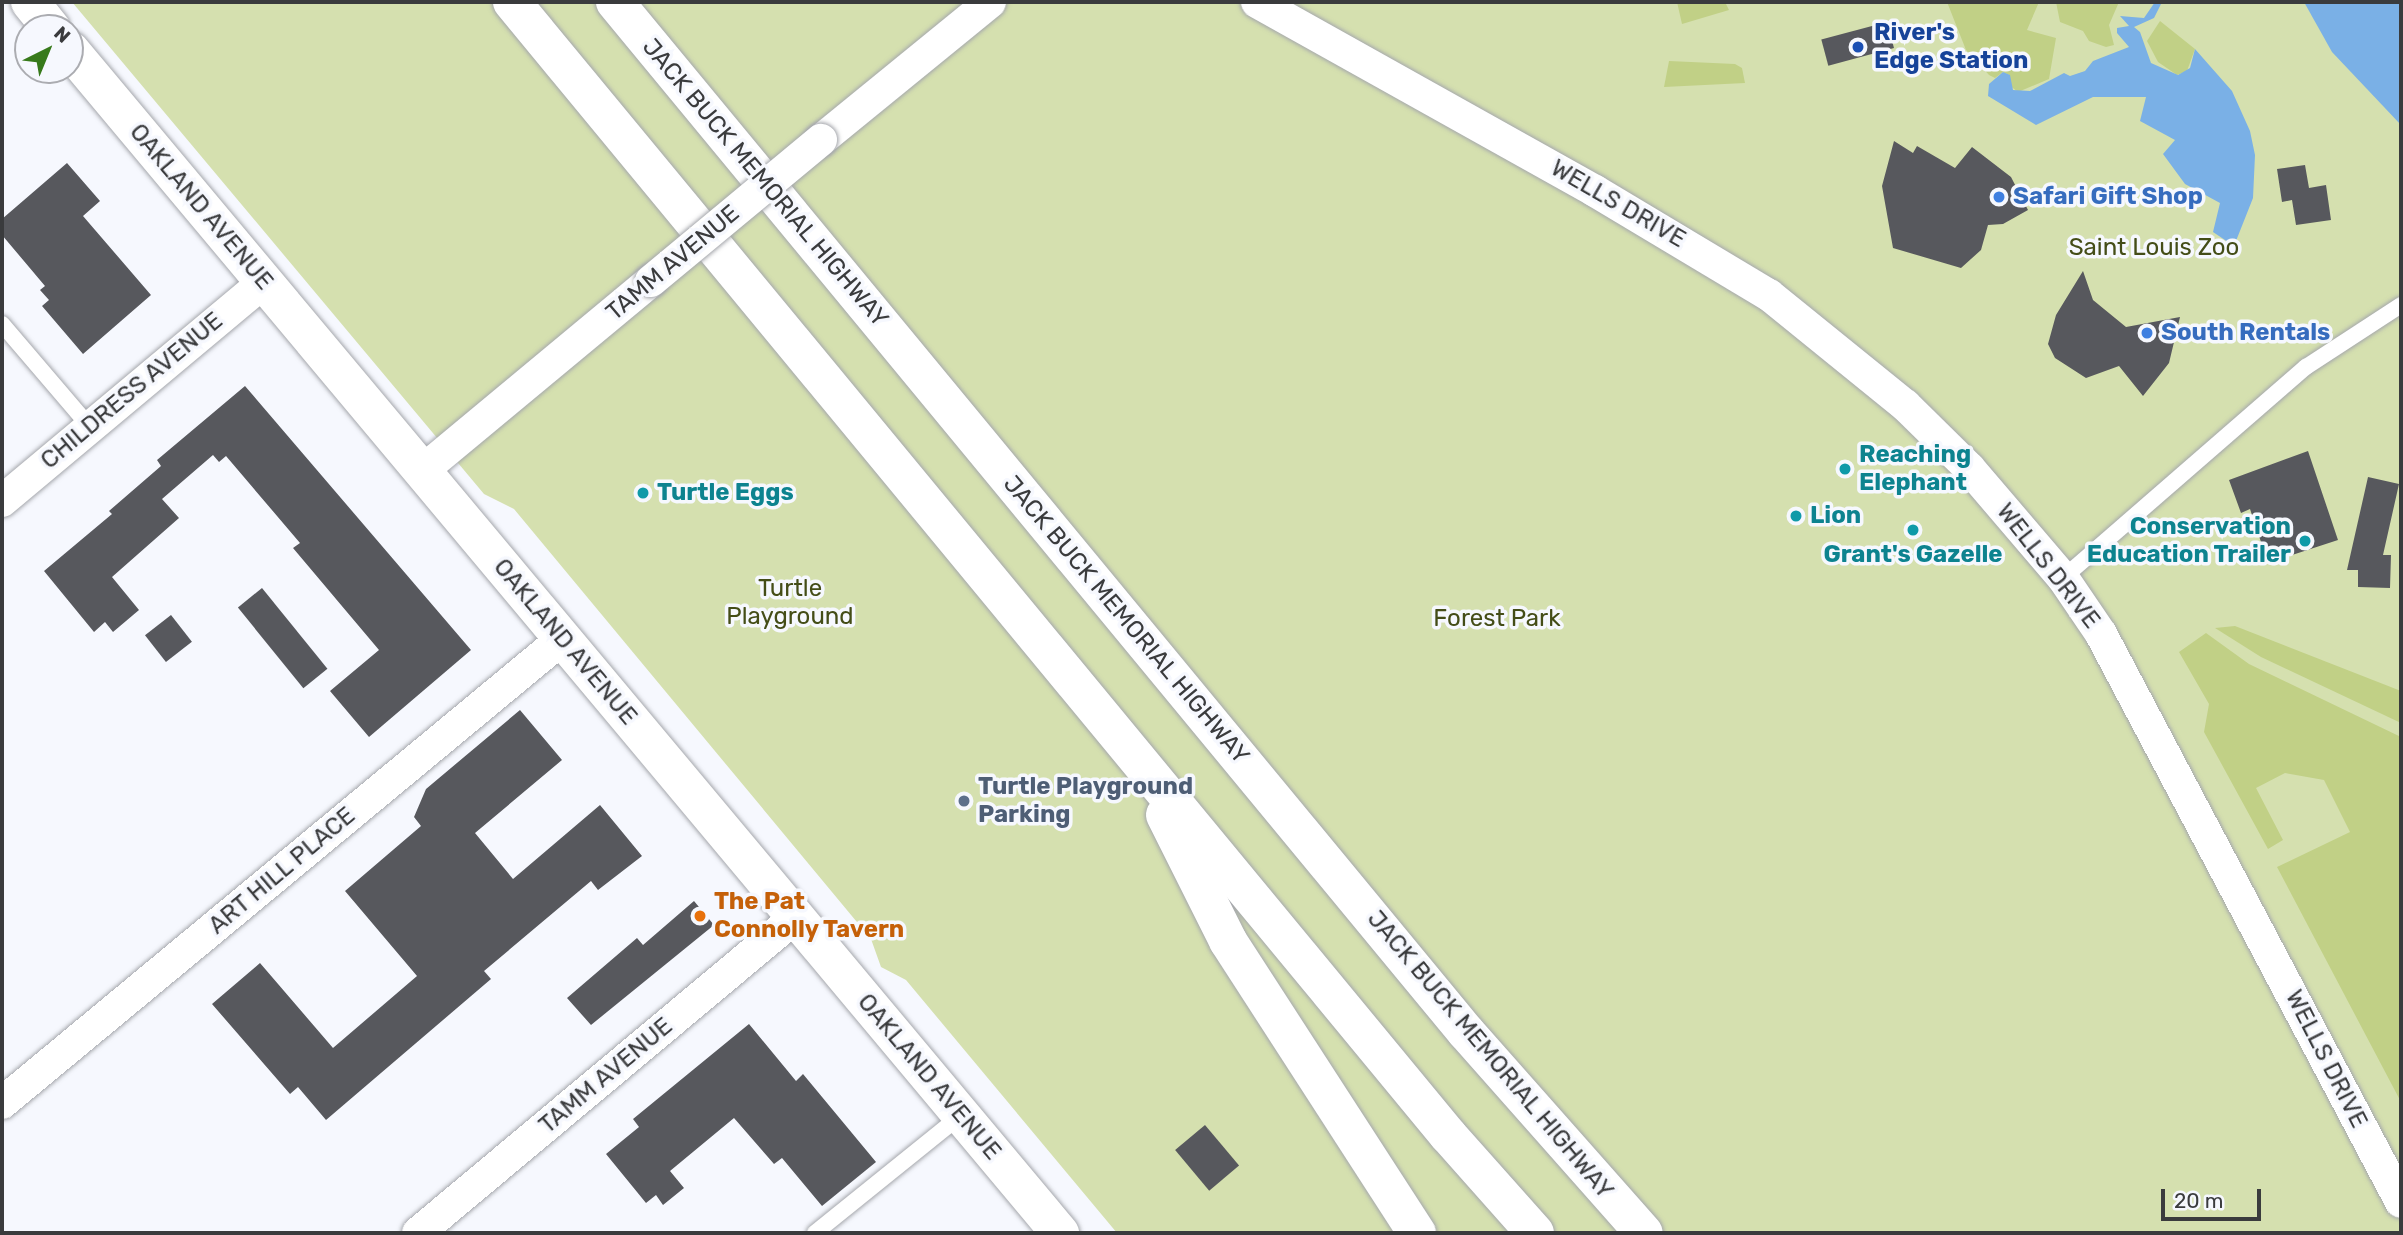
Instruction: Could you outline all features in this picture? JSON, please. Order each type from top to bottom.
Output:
[{"type":"main road","points":[[512,2],[1142,765],[1535,1233]]},
{"type":"main road","name":"JACK BUCK MEMORIAL HIGHWAY","points":[[615,2],[1466,1032],[1641,1227]]},
{"type":"main road","name":"OAKLAND AVENUE","points":[[84,67],[1060,1233]]},
{"type":"main road","points":[[1142,765],[1228,941],[1417,1233]]},
{"type":"street","name":"TAMM AVENUE","points":[[422,471],[990,2]]},
{"type":"street","name":"WELLS DRIVE","points":[[1257,2],[1618,204],[1769,295],[1905,405],[1969,468],[2063,578],[2137,695],[2401,1202]]},
{"type":"street","name":"CHILDRESS AVENUE","points":[[2,501],[264,282]]},
{"type":"street","name":"ART HILL PLACE","points":[[2,1103],[562,639]]},
{"type":"street","name":"TAMM AVENUE","points":[[418,1233],[795,918]]},
{"type":"lane","points":[[2063,578],[2305,368],[2401,305]]},
{"type":"lane","points":[[2,324],[89,426]]},
{"type":"lane","points":[[815,1233],[961,1115]]},
{"type":"green space","name":"Forest Park","points":[[72,2],[2401,2],[2401,1233],[1117,1233],[906,980],[881,967],[871,939],[514,509],[484,494]]},
{"type":"green space","points":[[1677,2],[1725,2],[1729,10],[1682,24]]},
{"type":"green space","points":[[1947,2],[2039,2],[2027,30],[2056,38],[2049,79],[2018,92],[2009,85],[2009,75],[2003,72],[1995,78],[1989,75],[1966,50]]},
{"type":"green space","points":[[2056,2],[2119,2],[2109,25],[2114,45],[2106,47],[2089,41],[2083,31],[2060,22]]},
{"type":"green space","points":[[2160,21],[2195,49],[2187,71],[2177,75],[2158,62],[2147,41]]},
{"type":"green space","points":[[1669,61],[1735,64],[1742,68],[1745,83],[1664,87]]},
{"type":"green space","points":[[2235,626],[2401,691],[2401,723],[2261,657],[2215,628]]},
{"type":"green space","points":[[2206,633],[2249,664],[2401,737],[2401,1102],[2277,867],[2350,832],[2324,780],[2285,773],[2256,788],[2283,840],[2268,849],[2204,732],[2209,704],[2179,652]]},
{"type":"water","points":[[2155,2],[2161,4],[2154,18],[2134,27],[2140,32],[2151,63],[2178,75],[2190,68],[2195,49],[2232,91],[2250,131],[2255,155],[2253,198],[2234,246],[2213,232],[2220,203],[2185,184],[2163,154],[2175,140],[2140,121],[2146,97],[2093,97],[2036,125],[1988,96],[1989,84],[2003,72],[2010,75],[2013,90],[2030,91],[2064,73],[2070,76],[2085,71],[2093,61],[2129,47],[2117,33],[2117,28],[2129,26],[2120,16],[2144,18]]},
{"type":"water","points":[[2304,2],[2401,2],[2401,125],[2332,52]]},
{"type":"building","name":"River's Edge Station","points":[[1887,22],[1894,48],[1828,66],[1821,40]]},
{"type":"building","points":[[1894,141],[1913,153],[1917,146],[1955,168],[1972,147],[2011,177],[2028,210],[2003,224],[1988,225],[1981,250],[1961,268],[1893,248],[1882,186]]},
{"type":"building","points":[[67,163],[100,201],[83,216],[151,295],[83,354],[42,306],[49,300],[40,290],[45,286],[2,235],[2,219]]},
{"type":"building","points":[[2305,165],[2309,188],[2326,185],[2331,220],[2296,225],[2292,200],[2282,202],[2277,169]]},
{"type":"building","points":[[2083,271],[2093,300],[2126,327],[2180,317],[2169,363],[2143,396],[2119,366],[2086,378],[2055,358],[2048,344],[2056,315]]},
{"type":"building","points":[[245,386],[471,650],[369,737],[330,691],[379,650],[293,548],[300,543],[226,456],[219,462],[213,455],[162,499],[179,518],[112,577],[139,610],[113,632],[105,622],[94,632],[44,571],[112,514],[109,511],[161,466],[157,460]]},
{"type":"building","points":[[2308,451],[2338,540],[2268,563],[2250,509],[2241,513],[2229,480]]},
{"type":"building","points":[[2368,477],[2399,484],[2383,555],[2391,555],[2390,588],[2358,587],[2358,570],[2347,570]]},
{"type":"building","points":[[262,588],[327,669],[303,688],[238,608]]},
{"type":"building","points":[[171,615],[192,642],[166,662],[145,635]]},
{"type":"building","points":[[520,710],[562,760],[475,833],[513,879],[600,805],[642,856],[598,890],[591,881],[484,971],[491,979],[326,1120],[298,1087],[290,1094],[212,1004],[260,963],[333,1048],[417,976],[345,891],[421,826],[414,817],[426,789]]},
{"type":"building","points":[[694,901],[714,925],[591,1025],[567,998],[637,938],[643,945]]},
{"type":"building","points":[[749,1024],[796,1081],[803,1074],[876,1162],[822,1206],[782,1158],[774,1164],[734,1118],[670,1171],[684,1188],[663,1205],[656,1195],[646,1203],[606,1154],[639,1127],[633,1119]]},
{"type":"building","points":[[1205,1125],[1239,1166],[1209,1191],[1175,1150]]},
{"type":"place","name":"River's Edge Station","points":[[1858,47]]},
{"type":"place","name":"Safari Gift Shop","points":[[1999,197]]},
{"type":"place","name":"South Rentals","points":[[2147,333]]},
{"type":"place","name":"Reaching Elephant","points":[[1845,469]]},
{"type":"place","name":"Turtle Eggs","points":[[643,493]]},
{"type":"place","name":"Lion","points":[[1796,516]]},
{"type":"place","name":"Grant's Gazelle","points":[[1913,530]]},
{"type":"place","name":"Conservation Education Trailer","points":[[2305,541]]},
{"type":"place","name":"Turtle Playground Parking","points":[[964,801]]},
{"type":"place","name":"The Pat Connolly Tavern","points":[[700,916]]},
{"type":"park label","name":"Saint Louis Zoo","points":[[2154,248]]},
{"type":"park label","name":"Turtle Playground","points":[[790,603]]}]
